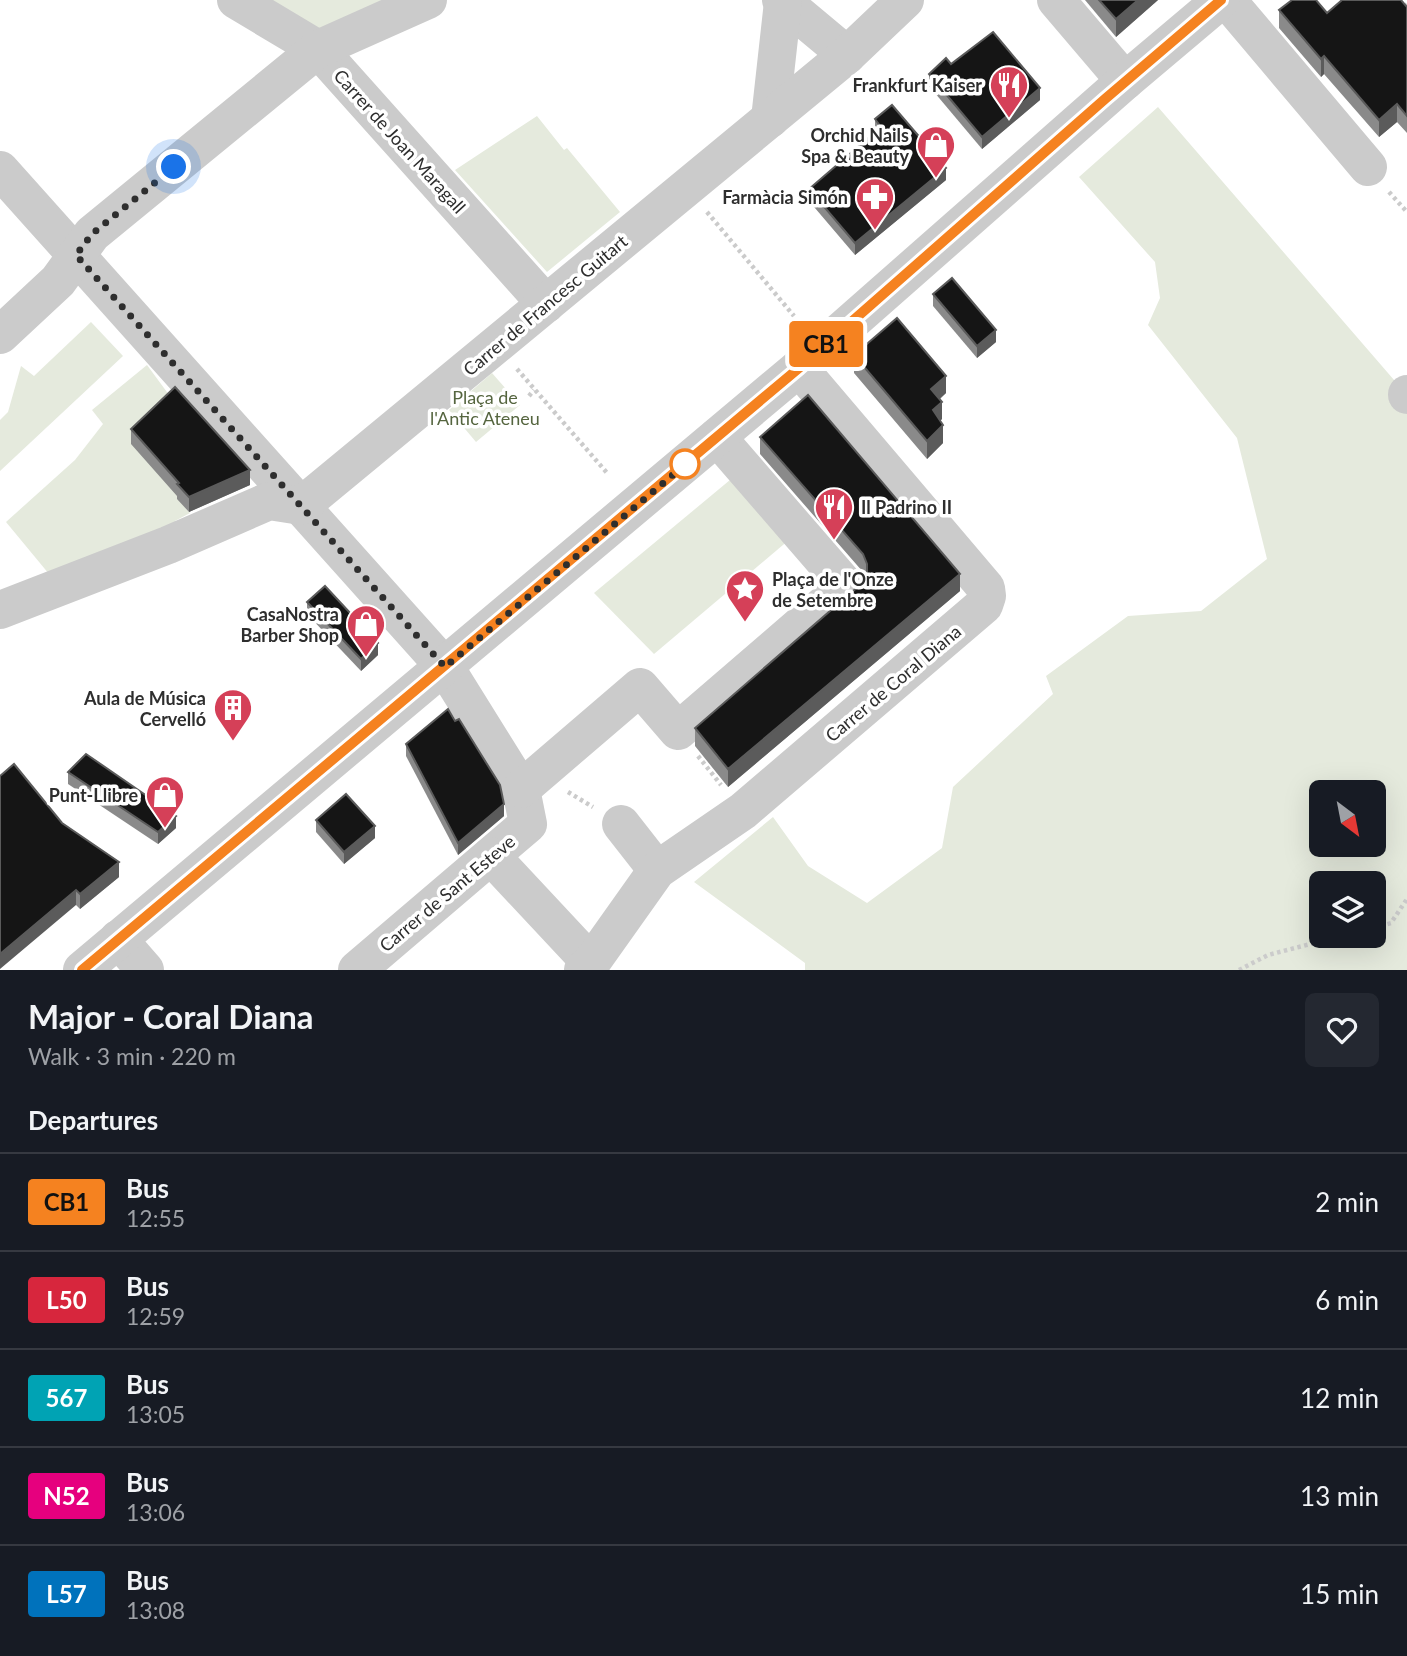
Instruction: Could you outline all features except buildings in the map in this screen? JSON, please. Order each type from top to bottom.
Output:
[{"type":"street","name":"Carrer de Joan Maragall","points":[[236,0],[318,50],[546,304]]},
{"type":"street","points":[[0,335],[58,281],[92,234],[318,50],[428,0]]},
{"type":"street","name":"Carrer de Francesc Guitart","points":[[301,506],[847,55],[905,0]]},
{"type":"street","points":[[1056,0],[1125,82]]},
{"type":"street","points":[[82,970],[799,368],[1221,0]]},
{"type":"street","points":[[1227,0],[1368,167]]},
{"type":"street","points":[[782,1],[847,55]]},
{"type":"street","points":[[770,119],[782,1]]},
{"type":"street","name":"Carrer de Sant Esteve","points":[[0,170],[445,667],[531,782],[528,824],[357,970]]},
{"type":"street","name":"Carrer de Coral Diana","points":[[587,967],[657,870],[743,811],[984,606],[986,588],[799,368]]},
{"type":"street","points":[[531,782],[640,687],[678,731],[846,586],[717,437]]},
{"type":"street","points":[[0,610],[167,545],[269,501],[301,506]]},
{"type":"street","points":[[621,824],[657,870]]},
{"type":"street","points":[[491,856],[587,967]]},
{"type":"street","points":[[118,939],[145,970]]},
{"type":"path","points":[[1340,0],[1345,6]]},
{"type":"path","points":[[1401,11],[1407,4]]},
{"type":"path","points":[[1396,5],[1407,16]]},
{"type":"path","points":[[687,188],[794,316]]},
{"type":"path","points":[[509,360],[608,474]]},
{"type":"path","points":[[529,396],[534,390]]},
{"type":"path","points":[[678,731],[743,811]]},
{"type":"path","points":[[531,782],[621,824]]},
{"type":"path","points":[[1386,924],[1391,923],[1407,899]]},
{"type":"path","points":[[1239,970],[1268,955],[1309,944]]},
{"type":"green space","points":[[236,0],[417,0],[318,46]]},
{"type":"green space","points":[[1158,107],[1407,395],[1407,970],[805,970],[805,963],[694,882],[773,817],[808,866],[867,903],[942,848],[953,787],[1053,694],[1046,676],[1128,616],[1201,611],[1267,559],[1237,438],[1148,325],[1160,298],[1155,262],[1079,177]]},
{"type":"green space","points":[[537,116],[620,212],[547,272],[455,170]]},
{"type":"green space","points":[[91,322],[123,356],[0,471],[0,420],[8,412],[21,366],[34,376]]},
{"type":"green space","points":[[147,365],[175,403],[178,499],[190,513],[175,521],[180,534],[54,580],[6,522],[75,460],[103,424],[92,410]]},
{"type":"green space","name":"Plaça de l'Antic Ateneu","points":[[492,373],[520,405],[476,442],[449,410]]},
{"type":"green space","points":[[736,475],[790,539],[654,654],[594,593]]},
{"type":"bus line","name":"CB1","points":[[82,970],[799,368],[1221,0]]},
{"type":"place","name":"Frankfurt Kaiser","points":[[1009,119]]},
{"type":"place","name":"Orchid Nails Spa & Beauty","points":[[936,179]]},
{"type":"place","name":"Farmàcia Simón","points":[[875,231]]},
{"type":"place","name":"Il Padrino II","points":[[834,541]]},
{"type":"place","name":"Plaça de l'Onze de Setembre","points":[[745,623]]},
{"type":"place","name":"CasaNostra Barber Shop","points":[[366,658]]},
{"type":"place","name":"Aula de Música Cervelló","points":[[233,742]]},
{"type":"place","name":"Punt-Llibre","points":[[165,829]]},
{"type":"route","points":[[174,167],[92,234],[76,255],[445,667],[687,463],[685,464]]}]
